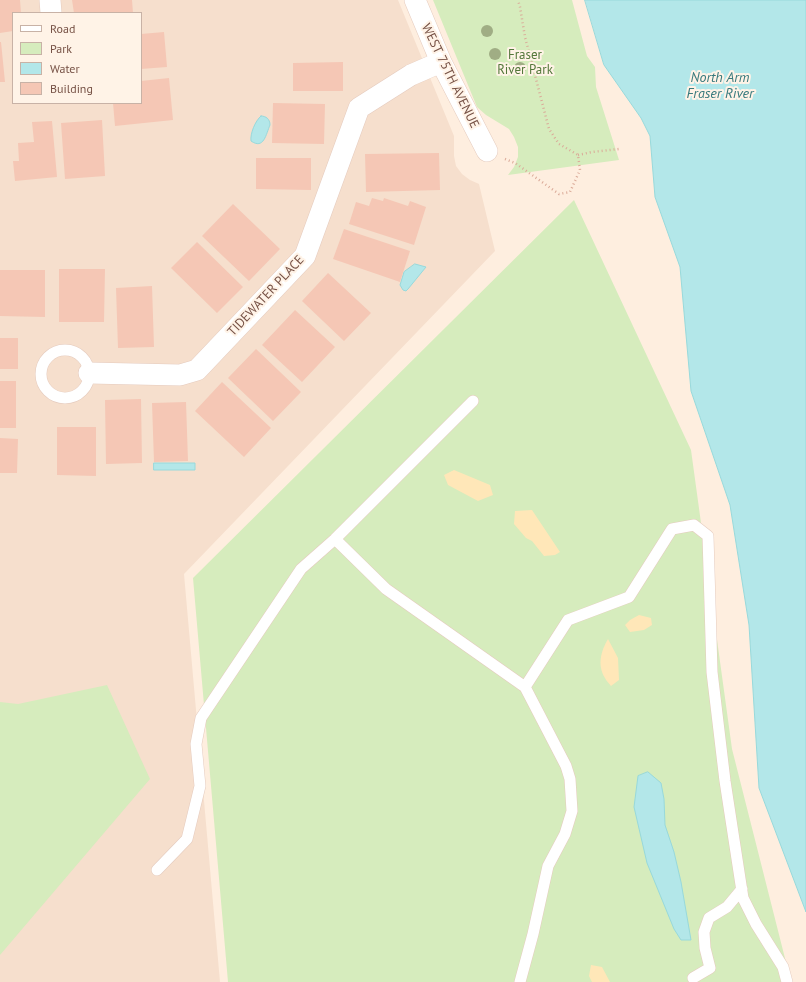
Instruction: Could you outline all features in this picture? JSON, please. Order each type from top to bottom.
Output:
[{"type":"street","points":[[50,0],[51,12]]},
{"type":"street","name":"WEST 75TH AVENUE","points":[[415,0],[441,62],[487,151]]},
{"type":"street","name":"TIDEWATER PLACE","points":[[90,373],[180,375],[197,370],[305,256],[359,108],[412,75],[441,62]]},
{"type":"lane","points":[[63,350],[71,350],[84,358],[90,373],[89,381],[79,394],[64,398],[49,392],[44,386],[41,378],[41,370],[49,356],[55,352],[63,350]]},
{"type":"lane","points":[[158,870],[187,839],[200,786],[196,744],[201,718],[301,569],[335,539],[473,401]]},
{"type":"lane","points":[[525,687],[568,620],[629,597],[672,529],[694,525],[708,536],[712,672],[725,781],[743,898],[756,924],[783,967],[787,982]]},
{"type":"lane","points":[[335,539],[386,589],[525,687],[566,766],[570,779],[572,811],[565,834],[548,866],[533,934],[520,982]]},
{"type":"lane","points":[[693,978],[710,968],[705,948],[704,932],[709,918],[727,907],[742,889]]},
{"type":"path","points":[[518,0],[525,36],[549,129],[559,144],[578,155],[592,152],[619,150]]},
{"type":"path","points":[[487,151],[515,164],[559,194],[570,192],[580,170],[578,155]]},
{"type":"shaded area","points":[[0,0],[398,0],[454,136],[454,156],[456,166],[462,174],[479,184],[495,251],[184,574],[220,982],[0,982]]},
{"type":"green space","name":"Fraser River Park","points":[[433,0],[572,0],[587,56],[595,67],[596,87],[619,160],[508,175],[514,167],[518,157],[518,147],[514,137],[509,129],[486,115],[477,107]]},
{"type":"green space","points":[[574,200],[691,450],[732,749],[791,982],[228,982],[193,578]]},
{"type":"green space","points":[[107,685],[150,779],[0,955],[0,702],[18,704]]},
{"type":"sand","points":[[454,470],[490,485],[493,495],[478,501],[448,485],[444,475]]},
{"type":"sand","points":[[532,510],[560,552],[555,555],[544,556],[532,541],[526,538],[514,524],[515,511]]},
{"type":"sand","points":[[639,615],[651,618],[652,625],[644,630],[630,632],[625,625]]},
{"type":"sand","points":[[608,639],[618,658],[619,680],[611,686],[606,680],[601,668],[603,648]]},
{"type":"sand","points":[[591,965],[602,967],[610,982],[592,982],[589,976]]},
{"type":"water","name":"North Arm Fraser River","points":[[585,0],[806,0],[806,912],[759,788],[749,625],[730,505],[691,391],[680,267],[655,197],[650,136],[641,118],[604,65]]},
{"type":"water","points":[[261,116],[267,118],[270,125],[264,140],[259,144],[251,141],[251,135],[255,124]]},
{"type":"water","points":[[415,264],[426,267],[406,291],[403,290],[400,285],[404,272]]},
{"type":"water","points":[[154,463],[195,463],[195,470],[154,470]]},
{"type":"water","points":[[648,772],[661,783],[664,799],[665,825],[674,852],[681,882],[691,940],[681,940],[674,929],[647,863],[634,807],[638,776]]},
{"type":"building","points":[[0,0],[20,0],[21,12],[12,12],[12,31],[0,33]]},
{"type":"building","points":[[72,0],[132,0],[133,12],[74,12]]},
{"type":"building","points":[[164,32],[167,67],[142,69],[142,34]]},
{"type":"building","points":[[1,42],[5,82],[0,82]]},
{"type":"building","points":[[343,62],[343,91],[293,91],[293,63]]},
{"type":"building","points":[[169,78],[173,120],[115,126],[113,104],[142,104],[142,81]]},
{"type":"building","points":[[273,103],[325,104],[324,144],[272,143]]},
{"type":"building","points":[[102,120],[105,176],[65,179],[61,123]]},
{"type":"building","points":[[52,121],[57,177],[15,181],[13,161],[19,161],[18,143],[34,142],[32,122]]},
{"type":"building","points":[[439,153],[440,190],[366,192],[365,154]]},
{"type":"building","points":[[256,158],[311,158],[311,190],[256,189]]},
{"type":"building","points":[[372,198],[383,201],[384,198],[408,206],[410,201],[426,207],[414,245],[349,224],[356,202],[369,206]]},
{"type":"building","points":[[233,204],[280,249],[249,281],[202,236]]},
{"type":"building","points":[[344,229],[410,251],[400,282],[333,259]]},
{"type":"building","points":[[197,242],[243,287],[217,313],[171,268]]},
{"type":"building","points":[[59,269],[105,269],[104,322],[59,322]]},
{"type":"building","points":[[0,270],[45,270],[45,317],[0,316]]},
{"type":"building","points":[[328,273],[371,313],[344,341],[302,301]]},
{"type":"building","points":[[152,286],[154,347],[118,348],[116,288]]},
{"type":"building","points":[[295,310],[335,347],[302,382],[262,345]]},
{"type":"building","points":[[0,338],[18,338],[18,369],[0,369]]},
{"type":"building","points":[[256,349],[301,392],[273,421],[228,378]]},
{"type":"building","points":[[0,381],[16,381],[16,428],[0,428]]},
{"type":"building","points":[[222,382],[271,428],[244,457],[195,411]]},
{"type":"building","points":[[141,399],[142,463],[106,464],[105,400]]},
{"type":"building","points":[[186,402],[188,461],[154,462],[152,403]]},
{"type":"building","points":[[57,427],[96,427],[96,476],[57,475]]},
{"type":"building","points":[[0,438],[18,439],[17,473],[0,473]]}]
